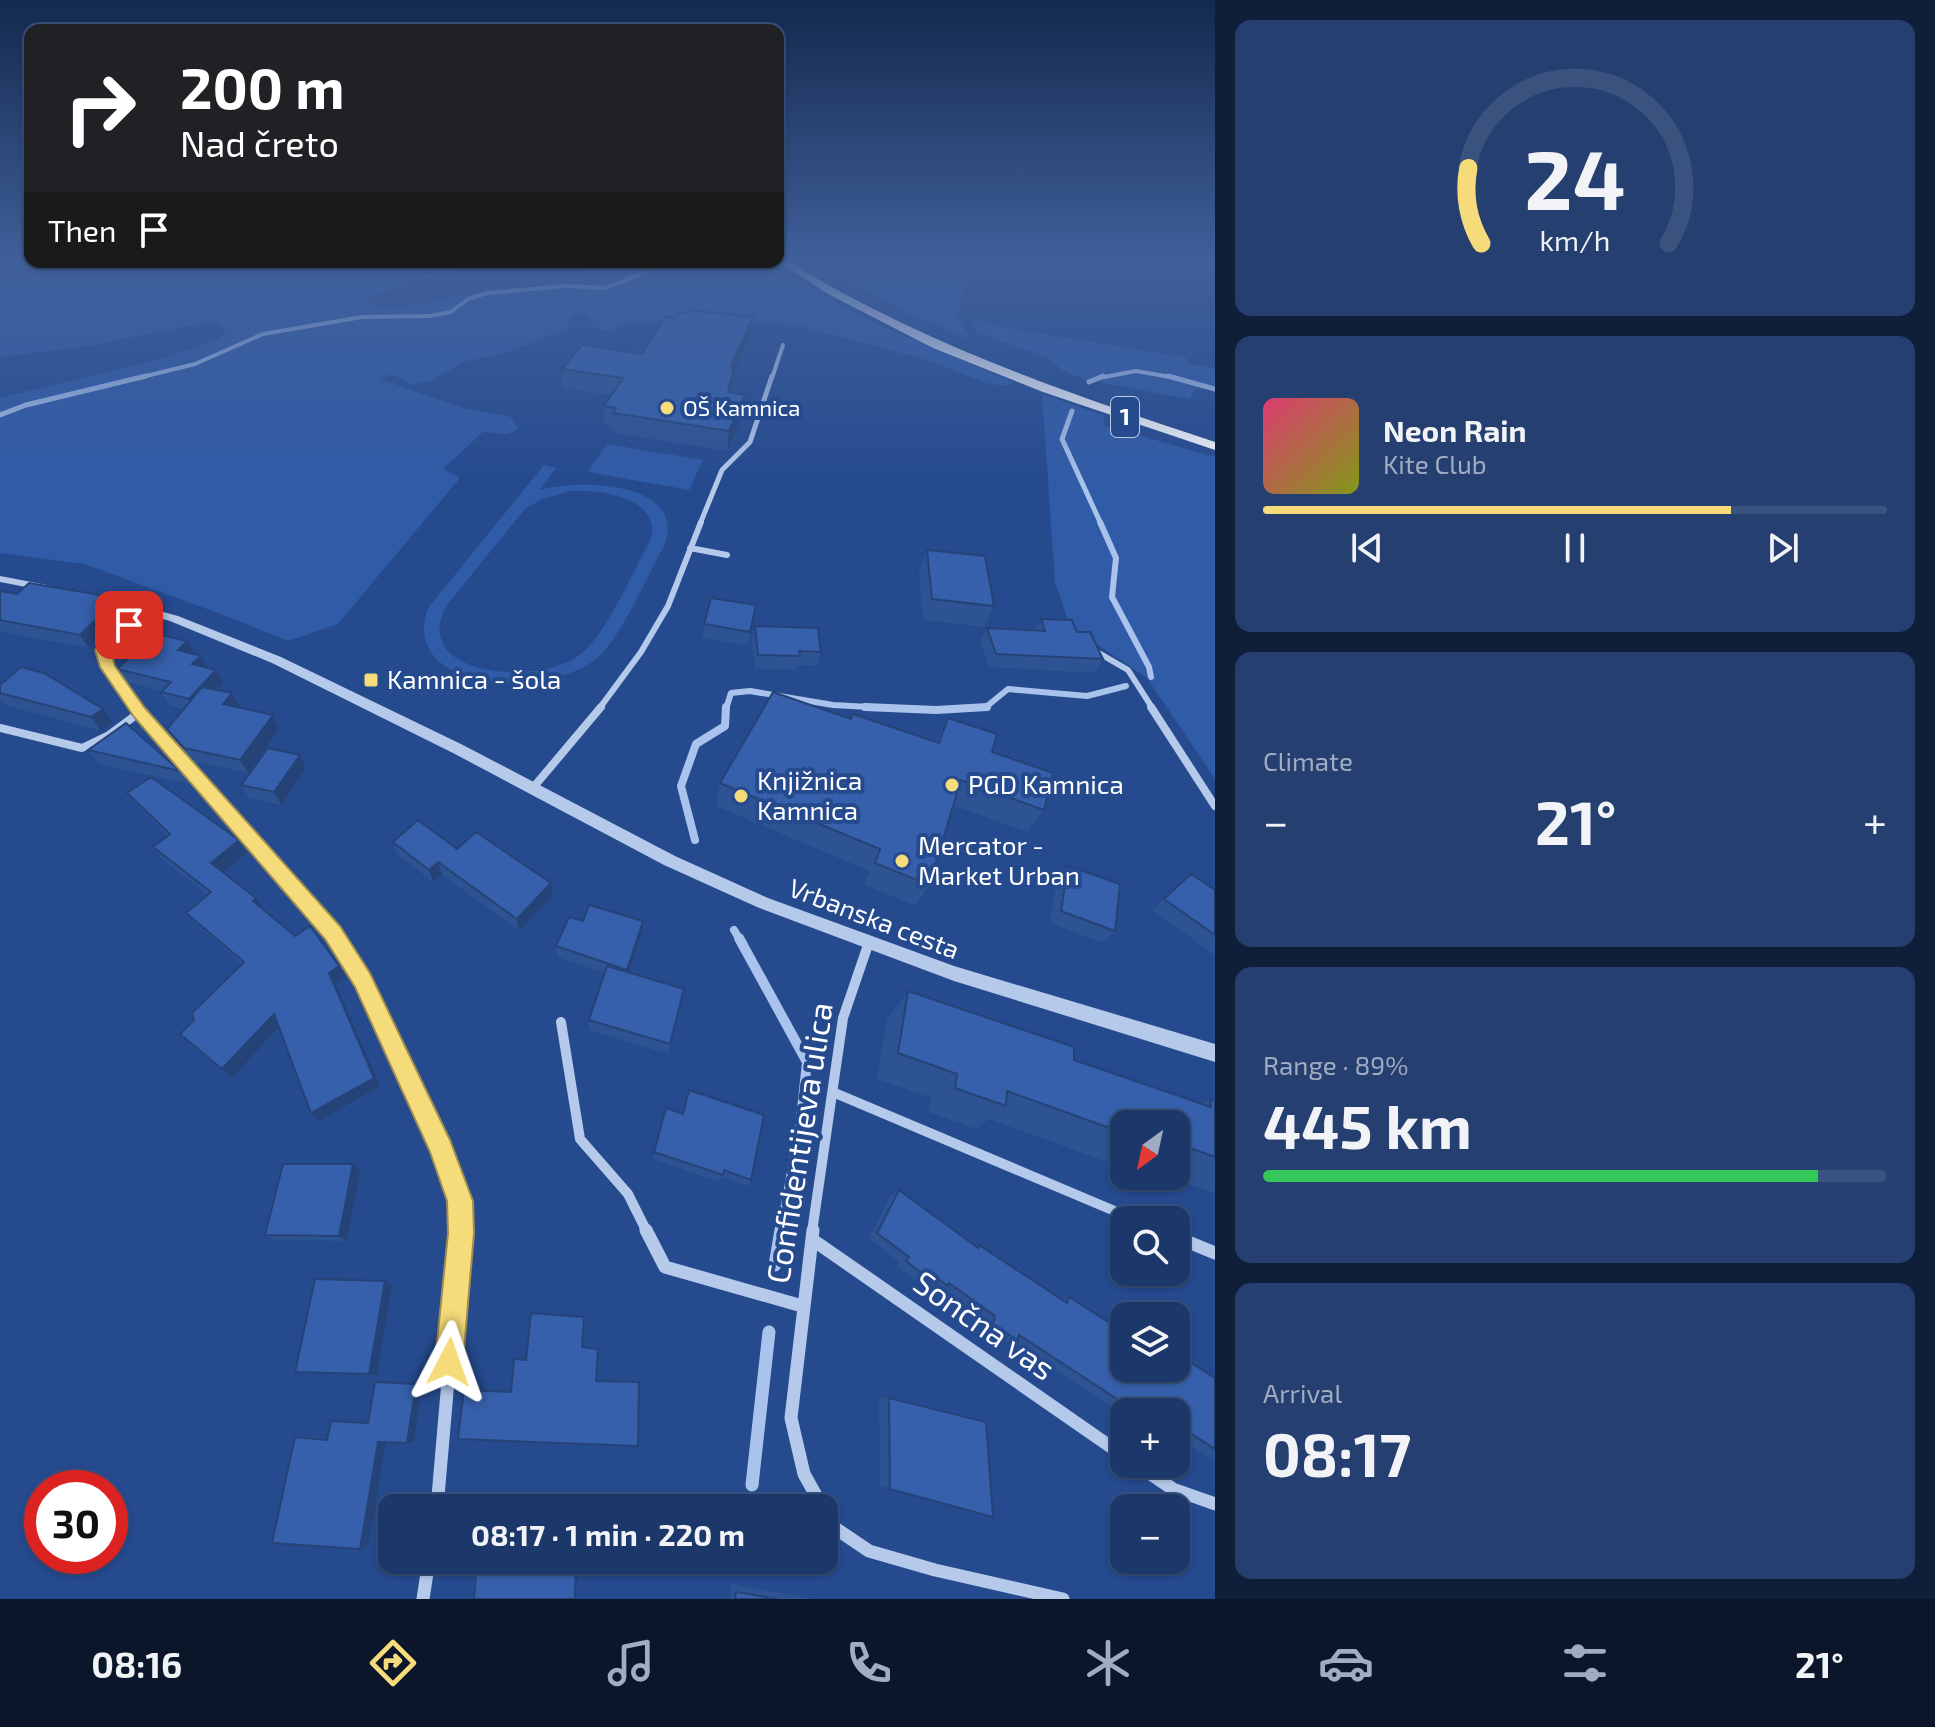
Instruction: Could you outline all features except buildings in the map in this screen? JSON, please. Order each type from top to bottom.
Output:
[{"type":"main road","name":"1","points":[[915,336],[1108,411],[1215,446]]},
{"type":"street","points":[[531,790],[598,710],[641,652],[668,606],[722,470],[750,442],[783,345]]},
{"type":"street","points":[[690,548],[727,555]]},
{"type":"street","points":[[0,579],[62,591]]},
{"type":"street","name":"Vrbanska cesta","points":[[90,597],[145,608],[261,651],[701,875],[868,945],[928,967],[1215,1053]]},
{"type":"street","points":[[145,608],[103,650],[108,667],[140,712],[333,933],[362,980],[441,1149],[460,1201],[461,1233],[438,1494]]},
{"type":"street","points":[[1097,652],[1128,670],[1215,806]]},
{"type":"street","points":[[0,728],[82,748],[109,735],[140,712]]},
{"type":"street","name":"Confidentijeva ulica","points":[[815,1494],[804,1474],[791,1418],[802,1306],[835,1093],[843,1018],[868,945]]},
{"type":"street","name":"Confidentijeva ulica","points":[[561,1022],[580,1139],[628,1194],[665,1267],[802,1306]]},
{"type":"street","points":[[835,1093],[1110,1209]]},
{"type":"street","name":"Sončna vas","points":[[813,1240],[1110,1446]]},
{"type":"street","points":[[1190,1243],[1215,1253]]},
{"type":"street","points":[[1157,1478],[1173,1489],[1215,1504]]},
{"type":"street","name":"Confidentijeva ulica","points":[[838,1530],[869,1551],[1039,1596],[1063,1599]]},
{"type":"street","points":[[423,1599],[427,1574]]},
{"type":"shaded area","points":[[0,336],[139,336],[88,346],[0,357]]},
{"type":"shaded area","points":[[223,336],[549,336],[512,351],[464,362],[430,381],[411,385],[396,376],[380,379],[463,408],[511,417],[518,429],[508,434],[483,432],[443,469],[460,478],[338,624],[288,641],[84,564],[0,553],[0,398],[161,359]]},
{"type":"shaded area","points":[[836,336],[905,336],[1012,382],[1009,386],[989,384],[924,359]]},
{"type":"shaded area","points":[[987,336],[1051,336],[1185,357],[1191,364],[1215,368],[1215,388],[1194,390],[1190,399],[1085,380],[1062,370],[1047,357]]},
{"type":"shaded area","points":[[1042,394],[1105,416],[1103,425],[1215,457],[1215,779],[1147,678],[1070,626],[1055,582]]},
{"type":"shaded area","points":[[607,444],[703,460],[689,490],[588,472]]},
{"type":"shaded area","points":[[544,465],[556,468],[539,490],[578,485],[624,489],[644,496],[660,507],[667,523],[665,544],[614,638],[595,660],[573,672],[544,680],[513,682],[482,680],[455,671],[435,657],[425,636],[428,608]],"holes":[[[583,491],[627,499],[648,515],[652,526],[650,541],[598,635],[578,656],[535,671],[483,669],[461,661],[446,648],[440,630],[446,606],[525,509],[542,499]]]},
{"type":"waterway","points":[[138,378],[195,364],[259,336]]},
{"type":"waterway","points":[[1099,378],[1136,371],[1174,378]]},
{"type":"waterway","points":[[0,415],[26,405],[146,376]]},
{"type":"waterway","points":[[1089,382],[1103,376]]},
{"type":"waterway","points":[[1168,376],[1174,378]]},
{"type":"waterway","points":[[1174,378],[1215,389]]},
{"type":"waterway","points":[[1072,411],[1062,439],[1101,524]]},
{"type":"waterway","points":[[1100,522],[1116,558],[1112,597],[1149,667],[1151,677]]},
{"type":"waterway","points":[[983,707],[1008,689],[1087,696],[1126,686]]},
{"type":"waterway","points":[[726,709],[731,693],[750,691],[833,705],[885,708]]},
{"type":"waterway","points":[[695,840],[681,786],[696,744],[725,726],[726,707]]},
{"type":"waterway","points":[[865,707],[885,708]]},
{"type":"waterway","points":[[885,708],[936,710],[983,707]]},
{"type":"waterway","points":[[960,709],[983,707]]},
{"type":"waterway","points":[[983,707],[987,707]]},
{"type":"waterway","points":[[885,708],[906,709]]},
{"type":"waterway","points":[[734,930],[740,940]]},
{"type":"waterway","points":[[739,938],[807,1062],[800,1128],[781,1232]]},
{"type":"waterway","points":[[775,1265],[781,1230]]},
{"type":"waterway","points":[[752,1485],[769,1332]]},
{"type":"place","name":"OŠ Kamnica","points":[[667,408]]},
{"type":"place","name":"Kamnica - šola","points":[[371,680]]},
{"type":"place","name":"PGD Kamnica","points":[[952,785]]},
{"type":"place","name":"Knjižnica Kamnica","points":[[741,796]]},
{"type":"place","name":"Mercator - Market Urban","points":[[902,861]]},
{"type":"route","points":[[129,625],[103,650],[108,667],[140,712],[333,933],[362,980],[416,1091],[460,1201],[461,1233],[449,1362]]}]
